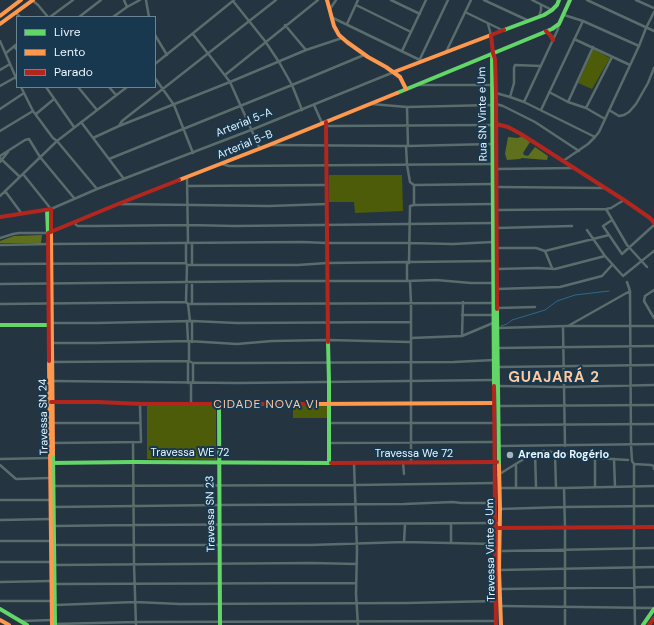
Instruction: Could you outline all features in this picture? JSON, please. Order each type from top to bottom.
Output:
[{"type":"main road","points":[[0,16],[21,0]]},
{"type":"main road","points":[[0,24],[33,0]]},
{"type":"main road","points":[[327,0],[336,31],[342,38],[364,55],[394,72],[400,77],[406,89]]},
{"type":"main road","points":[[552,10],[559,0]]},
{"type":"main road","points":[[559,24],[570,0]]},
{"type":"main road","name":"Arterial 5-A","points":[[394,72],[422,60],[539,17],[552,10]]},
{"type":"main road","name":"Arterial 5-B","points":[[50,233],[118,204],[325,124],[368,104],[552,29],[559,24]]},
{"type":"main road","points":[[546,31],[553,40]]},
{"type":"main road","points":[[491,35],[493,53]]},
{"type":"main road","name":"Rua SN Vinte e Um","points":[[493,53],[492,85],[495,96]]},
{"type":"main road","name":"Rua SN Vinte e Um","points":[[493,53],[495,59],[494,125],[496,169],[493,204],[495,212],[493,223],[493,261],[496,292]]},
{"type":"main road","points":[[325,124],[327,185],[329,463]]},
{"type":"main road","points":[[494,125],[508,127],[575,168],[650,218],[654,224]]},
{"type":"main road","name":"Rua SN Vinte e Um","points":[[494,125],[492,144],[495,176]]},
{"type":"main road","name":"Rua SN Vinte e Um","points":[[494,186],[497,228],[496,302],[493,323],[494,380],[498,446],[497,476]]},
{"type":"main road","name":"Arterial 5-A","points":[[0,217],[49,210]]},
{"type":"main road","name":"Travessa SN 24","points":[[49,210],[52,402],[50,478],[53,526],[54,623]]},
{"type":"main road","name":"Rua SN Vinte e Um","points":[[496,302],[498,308],[495,314],[498,328],[498,386],[496,404]]},
{"type":"main road","points":[[0,326],[50,324]]},
{"type":"main road","points":[[52,402],[140,404],[496,404]]},
{"type":"main road","name":"Travessa SN 23","points":[[220,404],[220,624]]},
{"type":"main road","name":"Rua SN Vinte e Um","points":[[496,424],[494,442],[497,462]]},
{"type":"main road","name":"Travessa SN 24","points":[[51,461],[54,486],[52,500]]},
{"type":"main road","name":"Travessa WE 72","points":[[51,461],[329,463]]},
{"type":"main road","name":"Travessa We 72","points":[[329,463],[497,462]]},
{"type":"main road","name":"Travessa Vinte e Um","points":[[497,476],[495,483],[495,503],[498,515]]},
{"type":"main road","name":"Travessa Vinte e Um","points":[[497,476],[500,509],[497,523],[501,625]]},
{"type":"main road","points":[[498,528],[654,527]]},
{"type":"main road","name":"Travessa Vinte e Um","points":[[496,623],[496,544],[498,539]]},
{"type":"main road","points":[[643,625],[654,608]]},
{"type":"main road","points":[[0,609],[27,625]]},
{"type":"main road","points":[[649,625],[654,618]]},
{"type":"main road","points":[[0,620],[8,625]]},
{"type":"street","points":[[33,0],[48,16]]},
{"type":"street","points":[[50,16],[73,0]]},
{"type":"street","points":[[80,16],[102,0]]},
{"type":"street","points":[[124,0],[127,7]]},
{"type":"street","points":[[114,16],[140,0]]},
{"type":"street","points":[[146,0],[149,16]]},
{"type":"street","points":[[156,63],[194,34],[234,0],[286,72],[302,110]]},
{"type":"street","points":[[119,126],[122,121],[276,0]]},
{"type":"street","points":[[224,75],[318,0]]},
{"type":"street","points":[[329,10],[336,0]]},
{"type":"street","points":[[347,24],[358,0]]},
{"type":"street","points":[[391,0],[420,14]]},
{"type":"street","points":[[402,51],[426,0]]},
{"type":"street","points":[[331,17],[422,60],[448,0]]},
{"type":"street","points":[[446,52],[471,0]]},
{"type":"street","points":[[484,0],[528,20]]},
{"type":"street","points":[[532,0],[552,10]]},
{"type":"street","points":[[587,0],[654,31]]},
{"type":"street","points":[[636,0],[654,8]]},
{"type":"street","points":[[539,17],[541,4]]},
{"type":"street","points":[[356,5],[411,32]]},
{"type":"street","points":[[16,12],[19,16]]},
{"type":"street","points":[[465,12],[502,30]]},
{"type":"street","points":[[563,161],[579,151],[599,132],[654,12]]},
{"type":"street","points":[[564,15],[583,21],[639,46]]},
{"type":"street","points":[[541,110],[583,21]]},
{"type":"street","points":[[487,24],[491,35]]},
{"type":"street","points":[[524,102],[559,24]]},
{"type":"street","points":[[285,25],[306,50]]},
{"type":"street","points":[[194,34],[230,82],[260,149]]},
{"type":"street","points":[[156,37],[167,55]]},
{"type":"street","points":[[93,138],[306,50],[342,38]]},
{"type":"street","points":[[574,39],[630,65]]},
{"type":"street","points":[[0,40],[16,78],[0,86]]},
{"type":"street","points":[[0,52],[16,45]]},
{"type":"street","points":[[568,102],[593,47]]},
{"type":"street","points":[[109,159],[364,55]]},
{"type":"street","points":[[586,108],[612,57]]},
{"type":"street","points":[[0,70],[10,64]]},
{"type":"street","points":[[510,96],[514,83],[515,65],[541,66]]},
{"type":"street","points":[[609,110],[619,116],[628,112],[636,104],[648,83],[654,68]]},
{"type":"street","name":"Arterial 5-A","points":[[49,210],[74,198],[193,153],[394,72]]},
{"type":"street","points":[[156,79],[174,105],[193,153]]},
{"type":"street","points":[[415,85],[492,85]]},
{"type":"street","points":[[22,88],[34,111],[53,138],[97,189]]},
{"type":"street","points":[[47,88],[74,127]]},
{"type":"street","points":[[79,88],[97,110]]},
{"type":"street","points":[[110,88],[116,95]]},
{"type":"street","points":[[0,196],[57,141],[126,88]]},
{"type":"street","points":[[549,92],[568,102],[586,108],[605,119]]},
{"type":"street","points":[[0,108],[24,93]]},
{"type":"street","points":[[495,96],[510,96],[595,137]]},
{"type":"street","points":[[36,114],[54,99]]},
{"type":"street","points":[[368,104],[407,107],[494,104],[503,106],[535,122],[579,151]]},
{"type":"street","points":[[314,105],[325,124],[407,126],[494,125]]},
{"type":"street","points":[[407,107],[407,164],[410,182],[414,185],[604,188]]},
{"type":"street","points":[[0,131],[34,111]]},
{"type":"street","points":[[80,122],[124,179]]},
{"type":"street","points":[[20,177],[1,159],[10,150],[28,139],[40,157],[74,198]]},
{"type":"street","points":[[269,145],[407,146],[492,144]]},
{"type":"street","points":[[222,164],[229,166],[326,166],[493,164]]},
{"type":"street","points":[[496,169],[575,168]]},
{"type":"street","points":[[23,174],[49,210]]},
{"type":"street","points":[[187,178],[189,243],[192,264]]},
{"type":"street","points":[[187,186],[327,185]]},
{"type":"street","points":[[414,185],[414,205]]},
{"type":"street","points":[[5,191],[22,214]]},
{"type":"street","points":[[495,212],[606,209],[611,208],[624,200]]},
{"type":"street","points":[[118,204],[187,206],[327,204]]},
{"type":"street","points":[[411,462],[411,303],[408,281],[410,206],[493,204]]},
{"type":"street","points":[[606,209],[630,248],[647,267]]},
{"type":"street","points":[[612,220],[603,226],[622,254],[654,224]]},
{"type":"street","points":[[75,223],[78,226],[493,223]]},
{"type":"street","points":[[497,228],[572,226]]},
{"type":"street","points":[[587,230],[612,265],[623,276],[625,276],[654,251]]},
{"type":"street","name":"Arterial 5-B","points":[[0,238],[19,233],[50,233]]},
{"type":"street","points":[[496,248],[536,248],[545,251],[609,235]]},
{"type":"street","points":[[0,245],[302,242],[454,244],[493,242]]},
{"type":"street","points":[[189,243],[186,282],[190,321],[188,361],[191,404]]},
{"type":"street","points":[[545,251],[552,268]]},
{"type":"street","points":[[497,269],[562,267],[605,256]]},
{"type":"street","points":[[0,264],[298,264],[493,261]]},
{"type":"street","points":[[496,292],[575,284],[602,276],[612,265]]},
{"type":"street","points":[[0,284],[436,280],[494,283]]},
{"type":"street","points":[[189,303],[192,282]]},
{"type":"street","points":[[627,282],[630,291],[631,445],[632,461],[634,464],[635,625]]},
{"type":"street","points":[[654,290],[644,296],[644,302],[654,317]]},
{"type":"street","points":[[567,326],[630,291]]},
{"type":"street","points":[[462,302],[462,336]]},
{"type":"street","points":[[0,304],[496,302]]},
{"type":"street","points":[[498,308],[535,307]]},
{"type":"street","points":[[462,315],[495,314]]},
{"type":"street","points":[[50,324],[190,321],[236,323],[410,322]]},
{"type":"street","points":[[190,321],[190,342]]},
{"type":"street","points":[[411,338],[462,336],[493,323]]},
{"type":"street","points":[[498,328],[654,326]]},
{"type":"street","points":[[563,327],[565,446]]},
{"type":"street","points":[[50,343],[190,342],[237,344],[278,340],[410,342]]},
{"type":"street","points":[[498,348],[631,345],[654,346]]},
{"type":"street","points":[[51,362],[454,362],[494,360]]},
{"type":"street","points":[[190,383],[193,363]]},
{"type":"street","points":[[498,367],[654,365]]},
{"type":"street","points":[[51,382],[128,381],[190,383],[494,380]]},
{"type":"street","points":[[498,386],[564,387],[654,385]]},
{"type":"street","points":[[52,423],[140,423],[140,404]]},
{"type":"street","points":[[496,404],[564,406],[654,405]]},
{"type":"street","name":"Travessa WE 72","points":[[52,443],[141,442],[140,423]]},
{"type":"street","points":[[329,423],[565,425],[654,424]]},
{"type":"street","points":[[133,442],[136,624]]},
{"type":"street","points":[[329,443],[494,442]]},
{"type":"street","points":[[498,446],[654,444]]},
{"type":"street","points":[[497,476],[535,452],[542,451],[575,456]]},
{"type":"street","points":[[535,452],[536,487]]},
{"type":"street","points":[[555,453],[556,488]]},
{"type":"street","points":[[595,487],[595,458],[628,460]]},
{"type":"street","name":"Travessa WE 72","points":[[0,459],[51,461]]},
{"type":"street","points":[[614,459],[615,487]]},
{"type":"street","points":[[403,462],[404,474]]},
{"type":"street","points":[[354,463],[358,623]]},
{"type":"street","points":[[516,464],[516,488]]},
{"type":"street","points":[[634,464],[651,465],[654,468]]},
{"type":"street","points":[[0,465],[16,478],[50,478]]},
{"type":"street","points":[[54,486],[495,483]]},
{"type":"street","points":[[499,488],[654,486]]},
{"type":"street","points":[[564,488],[565,625]]},
{"type":"street","points":[[0,500],[52,500]]},
{"type":"street","points":[[52,507],[404,504],[453,502],[495,503]]},
{"type":"street","points":[[500,509],[654,506]]},
{"type":"street","points":[[0,520],[52,519]]},
{"type":"street","points":[[53,526],[497,523]]},
{"type":"street","points":[[404,542],[405,524]]},
{"type":"street","points":[[451,524],[451,543]]},
{"type":"street","points":[[0,540],[134,545],[357,544],[404,542],[496,544]]},
{"type":"street","points":[[502,551],[654,548]]},
{"type":"street","points":[[0,562],[134,564],[356,564]]},
{"type":"street","points":[[499,570],[654,568]]},
{"type":"street","points":[[0,582],[135,584],[356,583]]},
{"type":"street","points":[[500,589],[654,587]]},
{"type":"street","points":[[0,601],[54,603],[135,602],[180,604],[496,601]]},
{"type":"street","points":[[501,606],[654,608]]},
{"type":"street","points":[[20,621],[136,624],[496,623]]},
{"type":"green space","points":[[593,49],[610,58],[592,89],[578,83]]},
{"type":"green space","points":[[522,136],[530,142],[523,153],[524,155],[528,156],[535,147],[548,156],[547,160],[522,158],[507,160],[505,154],[508,137],[518,138]]},
{"type":"green space","points":[[329,175],[402,175],[403,211],[355,213],[354,202],[329,202]]},
{"type":"green space","points":[[42,235],[41,243],[0,243],[0,241],[14,236]]},
{"type":"green space","points":[[216,405],[216,460],[147,459],[147,406]]},
{"type":"green space","points":[[293,405],[327,405],[328,418],[293,418]]},
{"type":"waterway","points":[[501,326],[512,320],[545,310],[557,301],[575,295],[609,291]]},
{"type":"traffic: fast","points":[[504,30],[544,15],[552,10],[557,5],[559,0]]},
{"type":"traffic: fast","points":[[397,93],[552,29],[559,24],[570,0]]},
{"type":"traffic: fast","points":[[493,53],[494,386]]},
{"type":"traffic: fast","points":[[47,210],[48,233]]},
{"type":"traffic: fast","points":[[497,309],[499,466]]},
{"type":"traffic: fast","points":[[0,325],[48,325]]},
{"type":"traffic: fast","points":[[328,342],[329,463]]},
{"type":"traffic: fast","points":[[219,403],[220,625]]},
{"type":"traffic: fast","points":[[53,454],[55,625]]},
{"type":"traffic: fast","points":[[51,463],[331,463]]},
{"type":"traffic: fast","points":[[0,609],[27,625]]},
{"type":"traffic: fast","points":[[643,625],[654,609]]},
{"type":"traffic: slow","points":[[0,16],[21,0]]},
{"type":"traffic: slow","points":[[0,24],[33,0]]},
{"type":"traffic: slow","points":[[327,0],[334,26],[339,35],[368,57],[400,77],[406,89]]},
{"type":"traffic: slow","points":[[394,72],[491,35]]},
{"type":"traffic: slow","points":[[179,180],[397,93]]},
{"type":"traffic: slow","points":[[51,232],[53,454]]},
{"type":"traffic: slow","points":[[49,361],[52,625]]},
{"type":"traffic: slow","points":[[315,404],[494,403]]},
{"type":"traffic: slow","points":[[499,466],[499,570],[501,625]]},
{"type":"traffic: slow","points":[[0,620],[9,625]]},
{"type":"traffic: jam","points":[[497,309],[496,93],[495,59],[491,35],[504,30]]},
{"type":"traffic: jam","points":[[546,31],[553,40]]},
{"type":"traffic: jam","points":[[326,122],[328,342]]},
{"type":"traffic: jam","points":[[496,124],[508,127],[521,134],[624,200],[650,218],[654,223]]},
{"type":"traffic: jam","points":[[49,361],[48,233],[179,180]]},
{"type":"traffic: jam","points":[[0,217],[51,209],[51,232]]},
{"type":"traffic: jam","points":[[494,386],[496,625]]},
{"type":"traffic: jam","points":[[51,402],[143,404],[315,404]]},
{"type":"traffic: jam","points":[[331,463],[497,462]]},
{"type":"traffic: jam","points":[[496,528],[654,527]]},
{"type":"traffic: jam","points":[[649,625],[654,618]]},
{"type":"place","name":"Arena do Rogério","points":[[510,455]]},
{"type":"district","name":"GUAJARÁ 2","points":[[554,378]]},
{"type":"district","name":"CIDADE NOVA VI","points":[[266,405]]}]
